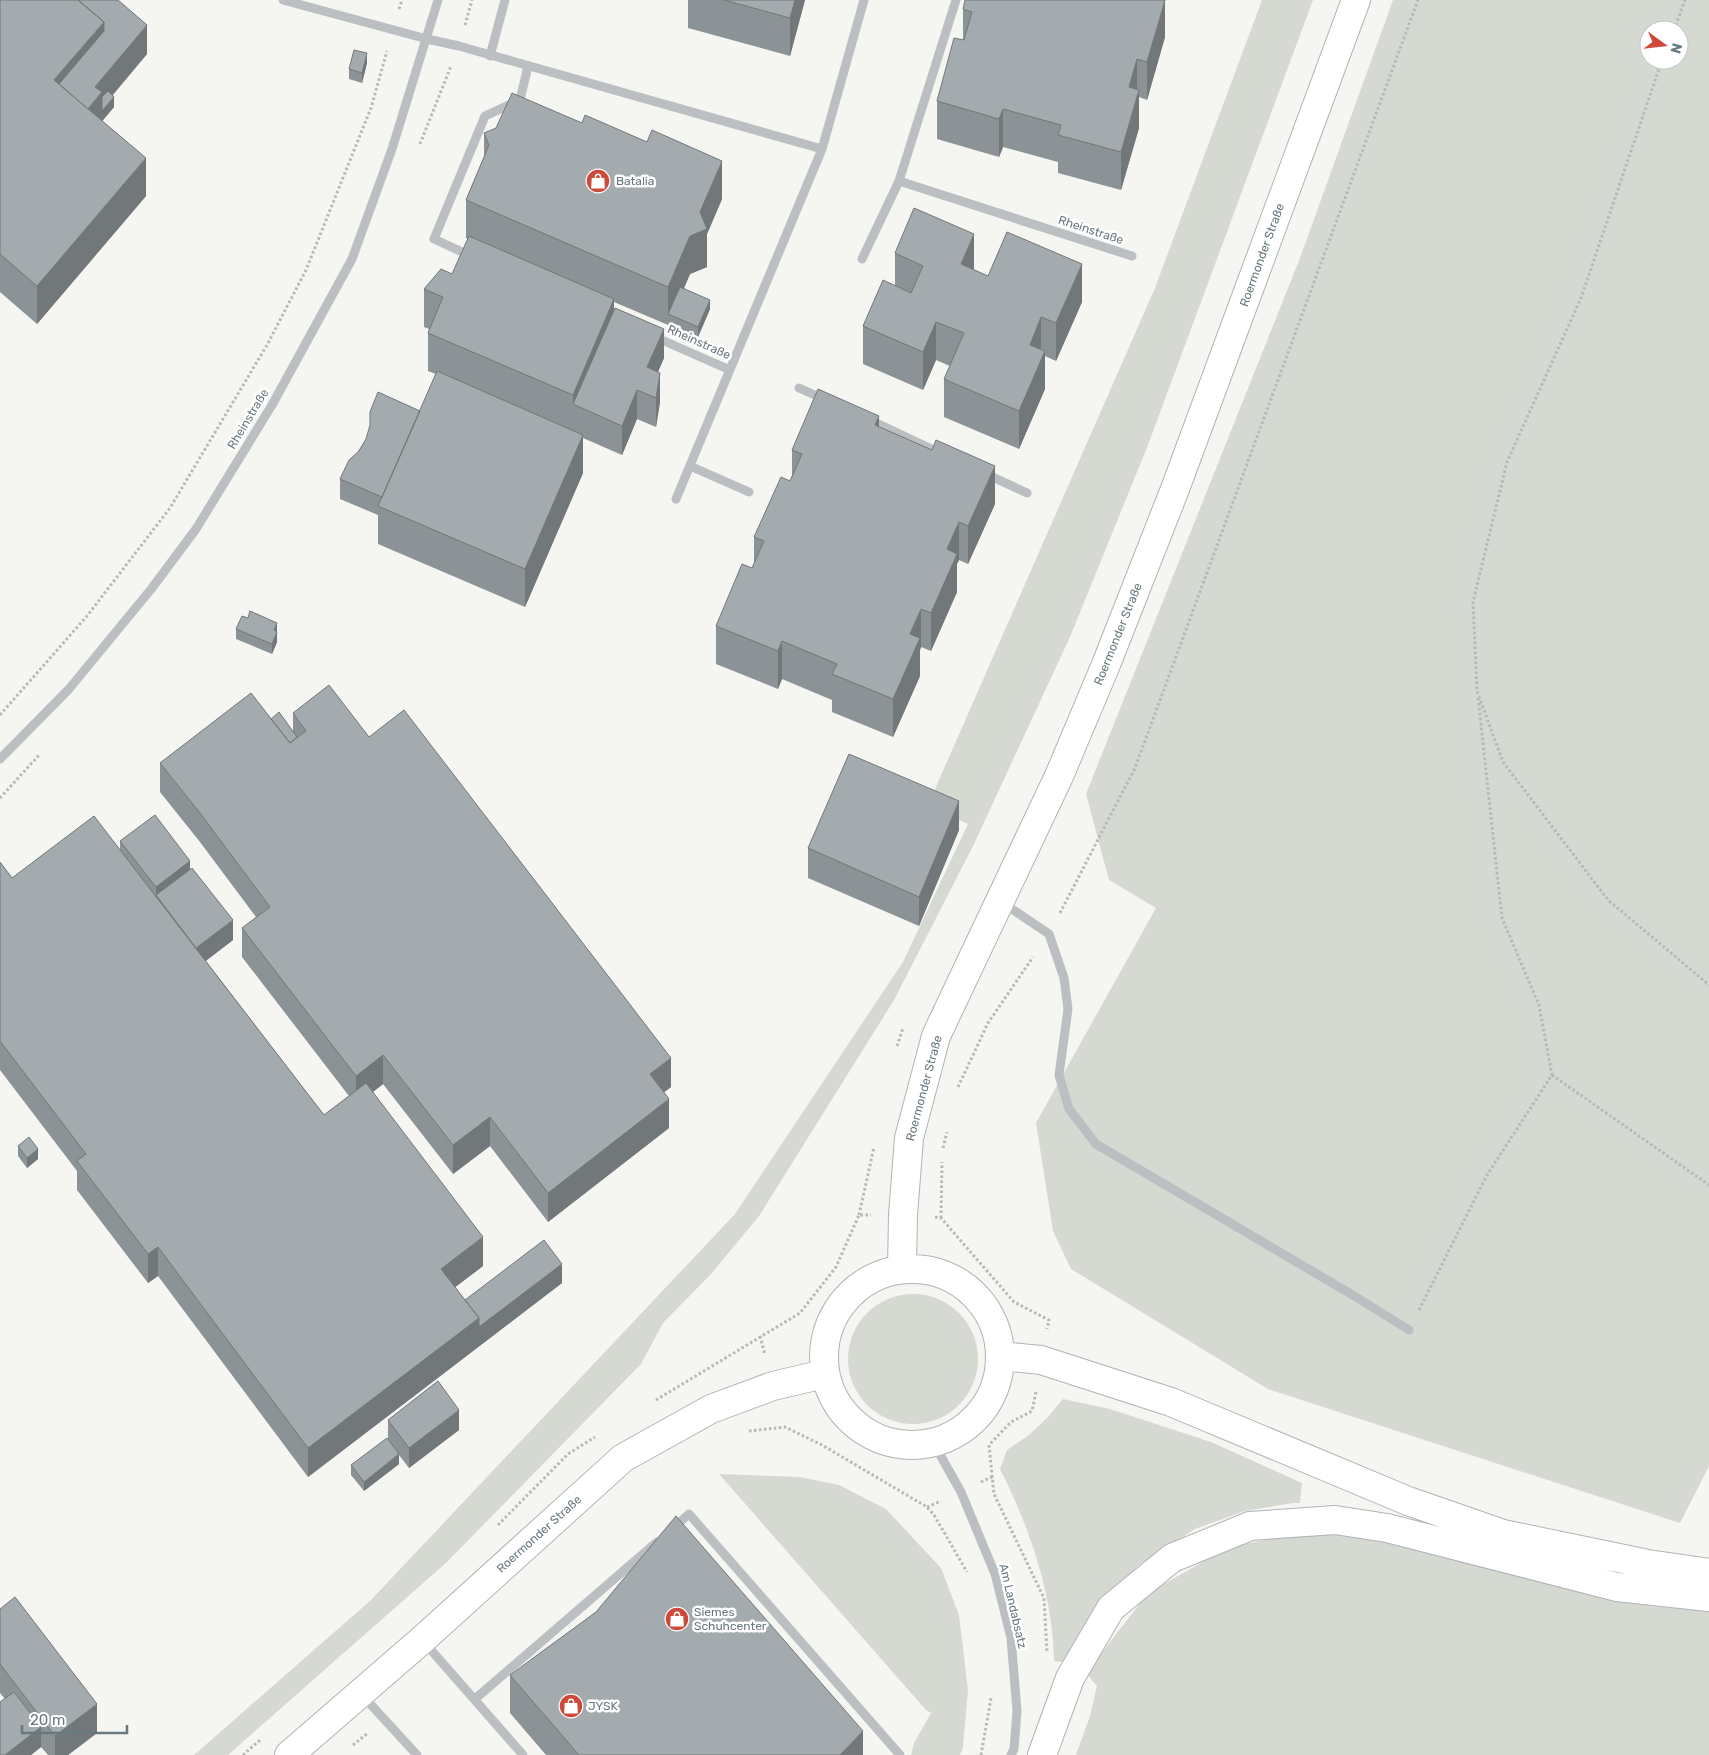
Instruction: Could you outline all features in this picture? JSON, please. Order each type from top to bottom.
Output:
[{"type":"main road","name":"Roermonder Straße","points":[[902,1268],[903,1215],[909,1138],[936,1036],[1001,901],[1105,667],[1178,480],[1356,0]]},
{"type":"main road","points":[[902,1268],[932,1270],[959,1282],[981,1301],[995,1327],[1001,1356],[996,1385],[982,1411],[961,1431],[934,1444],[906,1446],[877,1439],[853,1424],[834,1401],[824,1374],[824,1344],[832,1316],[850,1293],[874,1276],[902,1268]]},
{"type":"main road","points":[[1001,1356],[1042,1360],[1170,1402],[1408,1501],[1503,1534],[1648,1564],[1709,1572]]},
{"type":"main road","name":"Roermonder Straße","points":[[289,1755],[422,1640],[623,1458],[711,1409],[773,1386],[824,1374]]},
{"type":"main road","points":[[1042,1755],[1070,1678],[1112,1608],[1172,1558],[1250,1526],[1335,1520],[1378,1527],[1617,1587],[1709,1597]]},
{"type":"street","points":[[283,0],[528,66],[822,149]]},
{"type":"street","name":"Rheinstraße","points":[[0,759],[69,689],[152,588],[196,528],[272,405],[352,259],[392,150],[438,0]]},
{"type":"street","points":[[490,56],[505,0]]},
{"type":"street","name":"Rheinstraße","points":[[676,499],[822,149],[864,0]]},
{"type":"street","points":[[862,259],[900,181],[956,0]]},
{"type":"street","points":[[479,259],[434,239],[485,116],[520,100],[528,66]]},
{"type":"street","name":"Rheinstraße","points":[[900,181],[1132,256]]},
{"type":"street","name":"Rheinstraße","points":[[649,334],[730,370]]},
{"type":"street","points":[[799,388],[834,404]]},
{"type":"street","points":[[860,416],[948,456]]},
{"type":"street","points":[[690,466],[749,492]]},
{"type":"street","points":[[974,468],[1027,493]]},
{"type":"street","points":[[1001,901],[1049,934],[1064,978],[1068,1009],[1059,1075],[1069,1109],[1096,1144],[1409,1330]]},
{"type":"street","name":"Am Landabsatz","points":[[934,1444],[961,1492],[995,1574],[1011,1638],[1017,1711],[1014,1749],[1011,1755]]},
{"type":"street","points":[[475,1699],[689,1514],[900,1755]]},
{"type":"street","points":[[422,1640],[523,1755]]},
{"type":"street","points":[[360,1692],[417,1755]]},
{"type":"path","points":[[0,715],[87,616],[170,508],[267,345],[306,270],[371,108],[402,0]]},
{"type":"path","points":[[956,1094],[988,1023],[1049,934],[1135,768],[1418,0]]},
{"type":"path","points":[[1678,20],[1685,0]]},
{"type":"path","points":[[1409,1330],[1487,1175],[1552,1075],[1539,1006],[1502,918],[1477,691],[1473,602],[1507,462],[1581,298],[1659,70]]},
{"type":"path","points":[[1477,691],[1503,762],[1608,900],[1709,985]]},
{"type":"path","points":[[897,1049],[905,1023]]},
{"type":"path","points":[[1552,1075],[1709,1185]]},
{"type":"path","points":[[942,1149],[947,1131]]},
{"type":"path","points":[[651,1403],[800,1313],[836,1267],[859,1215],[875,1140]]},
{"type":"path","points":[[942,1159],[941,1218],[1014,1302],[1049,1320],[1032,1411],[1011,1422],[989,1444],[994,1494],[1044,1598],[1048,1665],[1070,1678]]},
{"type":"path","points":[[859,1215],[903,1215],[941,1218]]},
{"type":"path","points":[[494,1529],[568,1454],[601,1433]]},
{"type":"path","points":[[927,1508],[934,1515],[968,1574]]},
{"type":"path","points":[[981,1755],[992,1691]]},
{"type":"path","points":[[243,1755],[265,1736]]},
{"type":"shaded area","points":[[1262,0],[1313,0],[1148,445],[1070,637],[973,846],[894,1000],[759,1216],[711,1274],[663,1323],[641,1364],[447,1562],[228,1755],[194,1755],[371,1600],[735,1214],[903,962],[968,824],[928,805],[1155,288]]},
{"type":"shaded area","points":[[1393,0],[1709,0],[1709,1466],[1680,1523],[1268,1389],[1071,1269],[1053,1231],[1036,1123],[1156,908],[1109,880],[1086,794],[1300,258]]},
{"type":"shaded area","points":[[913,1294],[926,1295],[938,1299],[959,1313],[973,1334],[977,1346],[977,1372],[973,1384],[959,1405],[938,1419],[926,1423],[913,1424],[900,1423],[888,1419],[867,1405],[853,1384],[849,1372],[848,1359],[849,1346],[853,1334],[867,1313],[888,1299],[900,1295]]},
{"type":"shaded area","points":[[1063,1399],[1110,1409],[1211,1442],[1302,1483],[1300,1503],[1245,1511],[1195,1529],[1139,1565],[1089,1617],[1063,1662],[1054,1661],[1049,1611],[1038,1562],[1021,1515],[1000,1469],[1007,1450],[1029,1435]]},
{"type":"shaded area","points":[[719,1474],[800,1477],[839,1485],[886,1509],[941,1568],[959,1615],[968,1690],[963,1747],[960,1755],[911,1755],[914,1743],[931,1713],[926,1710]]},
{"type":"shaded area","points":[[1324,1532],[1419,1547],[1535,1580],[1651,1606],[1709,1611],[1709,1755],[1076,1755],[1090,1716],[1097,1686],[1086,1673],[1148,1593],[1229,1547],[1289,1535]]},
{"type":"building","points":[[0,0],[78,0],[104,22],[54,80],[146,158],[37,286],[0,254]]},
{"type":"building","points":[[78,0],[118,0],[147,25],[95,87],[102,92],[88,109],[59,84],[104,31],[104,22]]},
{"type":"building","points":[[724,0],[795,0],[790,18]]},
{"type":"building","points":[[965,0],[1165,0],[1147,62],[1137,59],[1129,87],[1139,90],[1121,152],[1058,135],[1061,125],[1003,109],[999,119],[937,101],[954,38],[964,40],[972,12],[963,9]]},
{"type":"building","points":[[354,50],[367,53],[362,73],[349,69]]},
{"type":"building","points":[[108,91],[114,97],[102,111],[102,97]]},
{"type":"building","points":[[512,93],[582,123],[585,115],[647,142],[652,130],[722,161],[700,212],[707,229],[690,236],[668,287],[466,200],[489,145],[484,133],[496,128]]},
{"type":"building","points":[[914,208],[974,234],[961,264],[988,276],[1007,232],[1082,264],[1056,323],[1041,317],[1030,345],[1045,351],[1019,411],[944,379],[964,333],[936,322],[923,352],[863,326],[883,280],[911,293],[923,266],[895,253]]},
{"type":"building","points":[[469,236],[614,299],[573,395],[428,333],[443,297],[424,289],[441,269],[452,274]]},
{"type":"building","points":[[680,287],[710,300],[698,327],[668,314]]},
{"type":"building","points":[[615,308],[664,329],[647,367],[660,373],[656,398],[637,390],[622,426],[573,404]]},
{"type":"building","points":[[437,371],[583,435],[525,569],[378,506]]},
{"type":"building","points":[[818,389],[879,416],[875,425],[932,450],[936,440],[995,466],[968,526],[959,522],[947,549],[957,554],[931,613],[921,609],[910,634],[920,638],[893,699],[832,674],[837,664],[782,641],[778,651],[716,626],[742,564],[752,568],[764,541],[754,537],[781,477],[790,481],[802,454],[792,450]]},
{"type":"building","points":[[378,392],[420,411],[382,497],[340,479],[349,460],[359,451],[366,439],[370,425],[370,412]]},
{"type":"building","points":[[250,611],[277,623],[274,630],[277,632],[272,644],[236,629],[242,616],[248,618]]},
{"type":"building","points":[[329,685],[369,737],[404,710],[671,1058],[650,1074],[669,1099],[548,1193],[490,1117],[453,1145],[383,1055],[356,1076],[242,928],[270,907],[160,763],[251,693],[290,743],[306,731],[293,713]]},
{"type":"building","points":[[279,712],[297,737],[290,743],[271,719]]},
{"type":"building","points":[[849,754],[959,801],[919,897],[808,848]]},
{"type":"building","points":[[155,815],[190,861],[156,887],[120,841]]},
{"type":"building","points":[[94,816],[324,1115],[366,1083],[483,1237],[441,1269],[479,1318],[308,1448],[158,1247],[148,1254],[77,1161],[86,1154],[0,1041],[0,862],[12,878]]},
{"type":"building","points":[[192,868],[233,920],[196,948],[156,895]]},
{"type":"building","points":[[29,1137],[38,1149],[27,1158],[18,1146]]},
{"type":"building","points":[[544,1240],[562,1264],[479,1327],[479,1318],[465,1300]]},
{"type":"building","points":[[438,1381],[459,1410],[409,1448],[388,1420]]},
{"type":"building","points":[[387,1438],[399,1454],[364,1482],[351,1465]]},
{"type":"building","points":[[676,1516],[863,1731],[840,1755],[579,1755],[510,1675],[596,1612]]},
{"type":"building","points":[[15,1597],[97,1704],[55,1736],[0,1664],[0,1609]]},
{"type":"building","points":[[14,1692],[41,1727],[5,1755],[0,1755],[0,1702]]},
{"type":"place","name":"Batalia","points":[[598,181]]},
{"type":"place","name":"Siemes Schuhcenter","points":[[677,1619]]},
{"type":"place","name":"JYSK","points":[[571,1706]]}]
